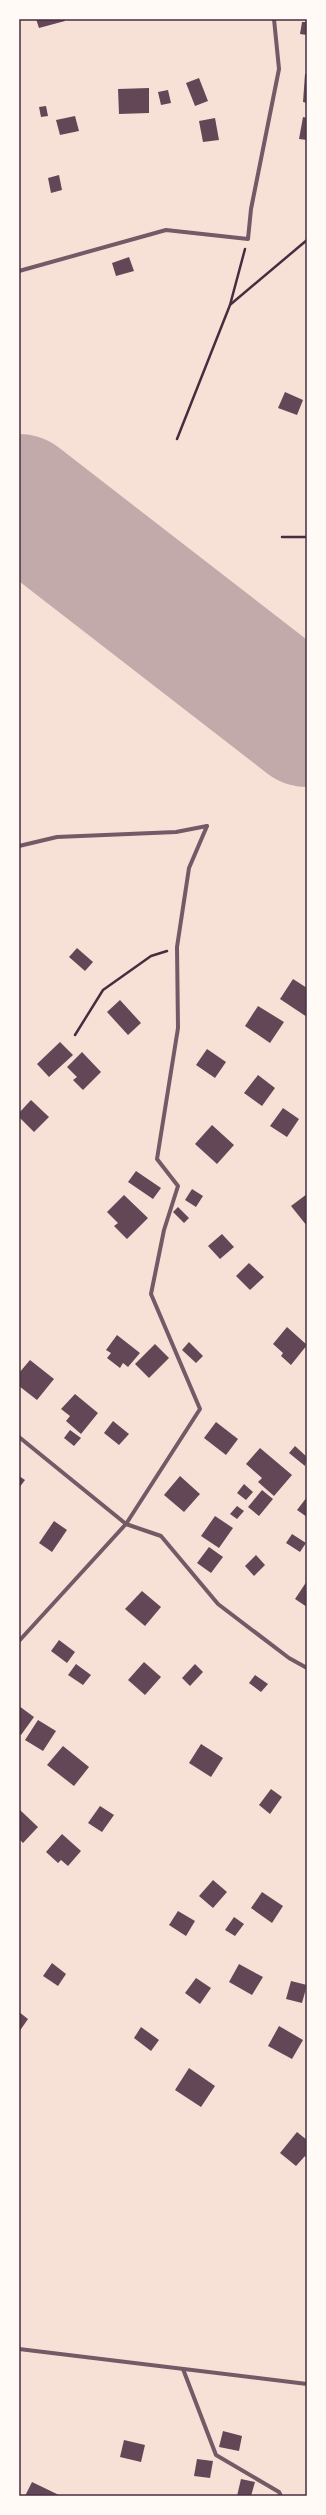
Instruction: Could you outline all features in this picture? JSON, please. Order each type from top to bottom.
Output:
[{"type":"street","points":[[19,271],[166,230],[248,239],[251,209],[279,69],[274,19]]},
{"type":"street","points":[[19,846],[56,837],[176,832],[207,826],[189,868],[177,947],[178,1028],[157,1159],[178,1186],[164,1230],[151,1294],[200,1409],[126,1524],[19,1640]]},
{"type":"street","points":[[19,1437],[126,1524],[161,1536],[218,1604],[289,1658],[307,1668]]},
{"type":"street","points":[[19,2349],[307,2384]]},
{"type":"street","points":[[183,2369],[216,2455],[279,2492],[281,2496]]},
{"type":"path","points":[[177,439],[230,305],[248,239]]},
{"type":"path","points":[[230,305],[307,240]]},
{"type":"path","points":[[282,537],[307,537]]},
{"type":"path","points":[[75,1035],[103,990],[150,956],[177,947]]},
{"type":"building","points":[[36,19],[64,19],[65,21],[39,28]]},
{"type":"building","points":[[302,22],[307,22],[307,35],[300,34]]},
{"type":"building","points":[[305,74],[307,74],[307,103],[303,102]]},
{"type":"building","points":[[199,78],[208,101],[195,106],[186,83]]},
{"type":"building","points":[[149,88],[149,113],[119,114],[118,89]]},
{"type":"building","points":[[168,90],[171,103],[161,105],[158,92]]},
{"type":"building","points":[[46,106],[48,116],[41,117],[39,107]]},
{"type":"building","points":[[75,116],[79,131],[60,135],[56,120]]},
{"type":"building","points":[[303,117],[307,118],[307,140],[299,139]]},
{"type":"building","points":[[215,118],[219,140],[203,142],[199,121]]},
{"type":"building","points":[[59,175],[62,190],[51,193],[48,178]]},
{"type":"building","points":[[129,257],[134,271],[116,276],[112,263]]},
{"type":"building","points":[[285,392],[303,400],[297,415],[278,408]]},
{"type":"building","points":[[77,948],[93,962],[85,971],[69,957]]},
{"type":"building","points":[[293,979],[307,988],[307,1017],[280,999]]},
{"type":"building","points":[[120,1000],[141,1023],[128,1035],[107,1012]]},
{"type":"building","points":[[258,1006],[284,1022],[270,1043],[245,1026]]},
{"type":"building","points":[[60,1042],[73,1055],[49,1077],[37,1064]]},
{"type":"building","points":[[207,1049],[226,1062],[215,1078],[196,1065]]},
{"type":"building","points":[[82,1052],[101,1072],[83,1090],[73,1080],[77,1077],[67,1067]]},
{"type":"building","points":[[258,1075],[275,1088],[262,1106],[244,1093]]},
{"type":"building","points":[[31,1100],[49,1117],[34,1132],[19,1117],[19,1113]]},
{"type":"building","points":[[283,1108],[299,1119],[287,1137],[270,1126]]},
{"type":"building","points":[[212,1125],[234,1145],[217,1164],[195,1144]]},
{"type":"building","points":[[136,1171],[161,1188],[153,1199],[128,1182]]},
{"type":"building","points":[[192,1189],[203,1196],[196,1207],[185,1200]]},
{"type":"building","points":[[307,1194],[307,1226],[291,1206]]},
{"type":"building","points":[[124,1195],[148,1218],[127,1239],[114,1226],[118,1223],[107,1212]]},
{"type":"building","points":[[178,1207],[189,1218],[184,1223],[173,1212]]},
{"type":"building","points":[[222,1234],[234,1247],[220,1259],[208,1246]]},
{"type":"building","points":[[249,1263],[264,1277],[250,1290],[236,1276]]},
{"type":"building","points":[[287,1327],[307,1345],[291,1365],[281,1356],[283,1353],[273,1344]]},
{"type":"building","points":[[117,1335],[140,1353],[128,1367],[123,1363],[120,1368],[107,1358],[111,1353],[106,1350]]},
{"type":"building","points":[[189,1342],[203,1356],[196,1363],[182,1350]]},
{"type":"building","points":[[155,1344],[169,1358],[149,1378],[135,1364]]},
{"type":"building","points":[[30,1360],[54,1379],[37,1400],[19,1386],[19,1373]]},
{"type":"building","points":[[75,1394],[98,1413],[81,1434],[66,1421],[70,1416],[61,1409]]},
{"type":"building","points":[[113,1421],[129,1434],[119,1445],[104,1433]]},
{"type":"building","points":[[216,1422],[238,1439],[226,1455],[204,1438]]},
{"type":"building","points":[[70,1430],[81,1438],[74,1446],[64,1438]]},
{"type":"building","points":[[295,1446],[307,1457],[305,1466],[289,1453]]},
{"type":"building","points":[[260,1448],[292,1475],[274,1496],[258,1482],[262,1478],[246,1464]]},
{"type":"building","points":[[19,1476],[25,1480],[19,1488]]},
{"type":"building","points":[[180,1476],[200,1494],[184,1512],[164,1495]]},
{"type":"building","points":[[244,1484],[253,1492],[246,1500],[237,1493]]},
{"type":"building","points":[[262,1490],[273,1499],[259,1516],[248,1507]]},
{"type":"building","points":[[307,1497],[307,1517],[297,1510]]},
{"type":"building","points":[[237,1506],[244,1511],[237,1519],[230,1514]]},
{"type":"building","points":[[215,1516],[233,1528],[219,1548],[201,1536]]},
{"type":"building","points":[[54,1521],[67,1530],[52,1552],[39,1543]]},
{"type":"building","points":[[292,1534],[306,1543],[300,1552],[286,1543]]},
{"type":"building","points":[[209,1547],[223,1557],[211,1573],[197,1563]]},
{"type":"building","points":[[256,1555],[265,1565],[254,1576],[245,1566]]},
{"type":"building","points":[[307,1581],[307,1607],[295,1599]]},
{"type":"building","points":[[142,1591],[161,1607],[145,1626],[125,1609]]},
{"type":"building","points":[[59,1640],[75,1652],[67,1663],[51,1651]]},
{"type":"building","points":[[144,1662],[161,1677],[145,1695],[128,1680]]},
{"type":"building","points":[[76,1664],[91,1675],[83,1685],[68,1675]]},
{"type":"building","points":[[195,1664],[203,1672],[190,1686],[182,1678]]},
{"type":"building","points":[[255,1675],[268,1684],[261,1692],[249,1683]]},
{"type":"building","points":[[19,1706],[34,1717],[21,1735],[19,1733]]},
{"type":"building","points":[[38,1720],[56,1731],[43,1751],[25,1740]]},
{"type":"building","points":[[201,1744],[223,1758],[211,1777],[189,1763]]},
{"type":"building","points":[[63,1746],[89,1767],[74,1786],[47,1765]]},
{"type":"building","points":[[271,1789],[282,1797],[270,1814],[259,1805]]},
{"type":"building","points":[[100,1806],[114,1815],[102,1832],[88,1823]]},
{"type":"building","points":[[20,1810],[38,1827],[23,1843],[19,1839]]},
{"type":"building","points":[[62,1834],[81,1851],[68,1866],[61,1860],[58,1863],[46,1852]]},
{"type":"building","points":[[213,1880],[227,1892],[213,1908],[199,1896]]},
{"type":"building","points":[[262,1892],[283,1906],[272,1923],[251,1908]]},
{"type":"building","points":[[178,1911],[195,1921],[186,1936],[169,1925]]},
{"type":"building","points":[[234,1917],[244,1924],[235,1936],[225,1930]]},
{"type":"building","points":[[52,1963],[66,1974],[58,1986],[43,1976]]},
{"type":"building","points":[[239,1964],[263,1977],[252,1995],[229,1982]]},
{"type":"building","points":[[196,1978],[211,1988],[200,2004],[185,1993]]},
{"type":"building","points":[[291,1981],[307,1985],[302,2003],[286,1999]]},
{"type":"building","points":[[19,2012],[28,2019],[19,2032]]},
{"type":"building","points":[[279,2026],[303,2040],[292,2059],[268,2046]]},
{"type":"building","points":[[141,2027],[159,2040],[151,2051],[134,2038]]},
{"type":"building","points":[[189,2068],[215,2086],[201,2107],[175,2090]]},
{"type":"building","points":[[297,2132],[307,2140],[307,2158],[305,2156],[296,2166],[280,2153]]},
{"type":"building","points":[[223,2431],[242,2436],[239,2451],[219,2447]]},
{"type":"building","points":[[124,2440],[145,2445],[141,2462],[120,2457]]},
{"type":"building","points":[[197,2459],[213,2461],[210,2478],[194,2476]]},
{"type":"building","points":[[241,2479],[255,2482],[251,2496],[237,2496]]},
{"type":"building","points":[[32,2482],[61,2496],[25,2496]]},
{"type":"runway","points":[[19,499],[307,722]]}]
